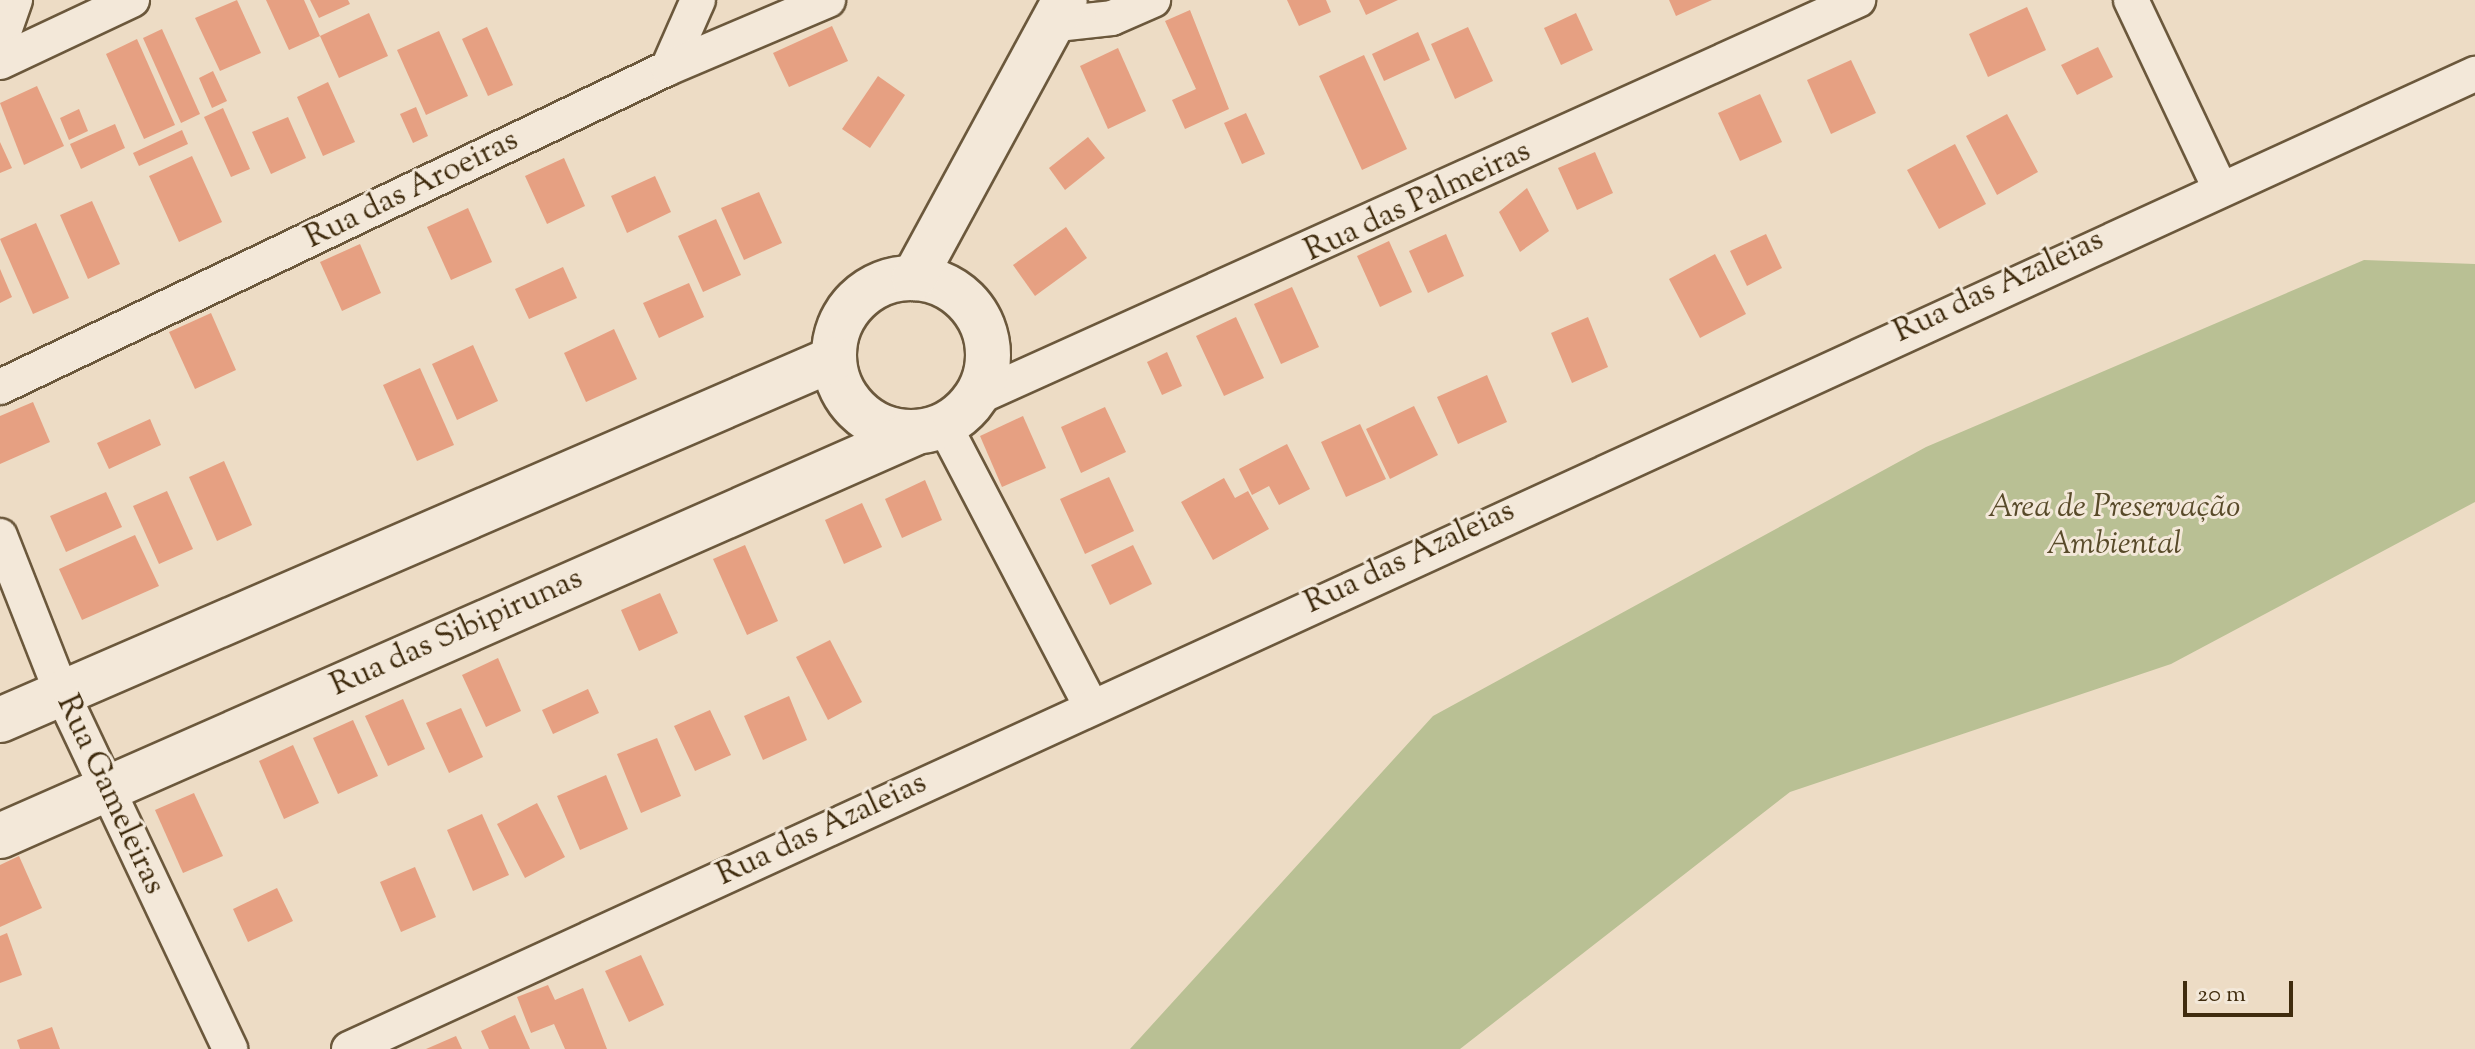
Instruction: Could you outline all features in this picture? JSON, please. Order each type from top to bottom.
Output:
[{"type":"street","points":[[0,43],[15,0]]},
{"type":"street","points":[[0,62],[132,0]]},
{"type":"street","points":[[668,68],[698,0]]},
{"type":"street","name":"Rua das Aroeiras","points":[[0,387],[668,68],[828,0]]},
{"type":"street","points":[[914,278],[1057,12],[1112,18],[1153,0]]},
{"type":"street","name":"Rua das Palmeiras","points":[[945,419],[1858,0]]},
{"type":"street","points":[[2131,0],[2219,186]]},
{"type":"street","name":"Rua das Azaleias","points":[[349,1049],[2219,186],[2475,74]]},
{"type":"street","points":[[914,278],[958,293],[985,330],[987,365],[945,419],[868,421],[838,383],[833,359],[837,333],[866,292],[914,278]]},
{"type":"street","points":[[0,720],[833,359]]},
{"type":"street","points":[[945,419],[1091,706]]},
{"type":"street","name":"Rua das Sibipirunas","points":[[0,836],[104,786],[945,419]]},
{"type":"street","name":"Rua Gameleiras","points":[[0,536],[61,691],[230,1049]]},
{"type":"green space","name":"Area de Preservação Ambiental","points":[[2364,260],[2475,264],[2475,502],[2171,664],[1790,792],[1460,1049],[1130,1049],[1433,716],[1926,447]]},
{"type":"building","points":[[237,0],[261,53],[220,71],[195,18]]},
{"type":"building","points":[[266,0],[304,0],[320,36],[289,50]]},
{"type":"building","points":[[310,0],[348,0],[350,4],[319,18]]},
{"type":"building","points":[[1287,0],[1326,0],[1331,12],[1299,26]]},
{"type":"building","points":[[1359,0],[1398,0],[1366,15]]},
{"type":"building","points":[[1669,0],[1712,0],[1676,16]]},
{"type":"building","points":[[2027,7],[2046,50],[1988,77],[1969,34]]},
{"type":"building","points":[[1190,10],[1229,109],[1185,129],[1172,100],[1196,89],[1165,21]]},
{"type":"building","points":[[369,13],[388,56],[339,78],[320,36]]},
{"type":"building","points":[[1576,13],[1593,50],[1561,65],[1544,28]]},
{"type":"building","points":[[832,26],[848,61],[789,87],[773,53]]},
{"type":"building","points":[[487,27],[513,85],[488,96],[462,39]]},
{"type":"building","points":[[1468,27],[1493,81],[1455,99],[1431,44]]},
{"type":"building","points":[[162,29],[200,114],[181,123],[143,38]]},
{"type":"building","points":[[439,31],[468,96],[426,115],[397,50]]},
{"type":"building","points":[[1418,32],[1430,60],[1384,81],[1372,54]]},
{"type":"building","points":[[137,39],[175,125],[144,139],[106,54]]},
{"type":"building","points":[[2098,47],[2113,77],[2077,95],[2061,65]]},
{"type":"building","points":[[1118,48],[1146,111],[1108,129],[1080,66]]},
{"type":"building","points":[[1364,55],[1407,149],[1362,170],[1319,76]]},
{"type":"building","points":[[1851,60],[1876,113],[1831,134],[1807,80]]},
{"type":"building","points":[[213,71],[227,101],[212,108],[199,78]]},
{"type":"building","points":[[878,76],[905,95],[870,148],[842,129]]},
{"type":"building","points":[[328,82],[355,142],[323,156],[297,97]]},
{"type":"building","points":[[37,86],[64,146],[24,165],[0,103]]},
{"type":"building","points":[[1760,94],[1782,142],[1740,161],[1718,113]]},
{"type":"building","points":[[416,107],[428,136],[413,143],[400,114]]},
{"type":"building","points":[[223,108],[250,169],[231,177],[204,117]]},
{"type":"building","points":[[79,109],[88,131],[69,140],[60,118]]},
{"type":"building","points":[[1246,113],[1265,154],[1242,164],[1224,123]]},
{"type":"building","points":[[2007,114],[2038,172],[1997,195],[1966,136]]},
{"type":"building","points":[[288,117],[306,158],[271,174],[252,132]]},
{"type":"building","points":[[115,124],[125,148],[81,169],[70,144]]},
{"type":"building","points":[[182,130],[188,144],[139,166],[133,153]]},
{"type":"building","points":[[1088,137],[1105,158],[1065,190],[1049,168]]},
{"type":"building","points":[[0,142],[12,168],[0,173]]},
{"type":"building","points":[[1955,144],[1986,204],[1939,229],[1907,170]]},
{"type":"building","points":[[1595,152],[1613,193],[1577,210],[1558,168]]},
{"type":"building","points":[[192,156],[222,222],[179,242],[149,176]]},
{"type":"building","points":[[564,158],[585,206],[547,224],[525,176]]},
{"type":"building","points":[[655,176],[671,212],[627,233],[611,196]]},
{"type":"building","points":[[1527,188],[1549,231],[1520,252],[1499,212]]},
{"type":"building","points":[[759,192],[782,243],[744,260],[721,208]]},
{"type":"building","points":[[92,201],[120,264],[88,279],[60,215]]},
{"type":"building","points":[[468,208],[492,262],[451,280],[427,227]]},
{"type":"building","points":[[716,219],[741,275],[703,292],[678,236]]},
{"type":"building","points":[[36,223],[69,298],[33,314],[0,239]]},
{"type":"building","points":[[1066,227],[1087,258],[1035,296],[1013,265]]},
{"type":"building","points":[[1446,234],[1464,276],[1428,293],[1409,251]]},
{"type":"building","points":[[1766,234],[1782,268],[1747,286],[1730,251]]},
{"type":"building","points":[[1389,241],[1412,292],[1380,307],[1357,256]]},
{"type":"building","points":[[360,244],[381,293],[342,311],[320,262]]},
{"type":"building","points":[[1715,254],[1746,314],[1700,338],[1669,279]]},
{"type":"building","points":[[563,267],[577,298],[529,319],[515,289]]},
{"type":"building","points":[[0,269],[12,297],[0,303]]},
{"type":"building","points":[[689,283],[704,317],[659,338],[643,303]]},
{"type":"building","points":[[1292,287],[1319,347],[1281,364],[1254,304]]},
{"type":"building","points":[[211,313],[236,370],[195,389],[169,332]]},
{"type":"building","points":[[1236,317],[1264,378],[1224,396],[1196,336]]},
{"type":"building","points":[[1588,317],[1608,367],[1572,383],[1551,333]]},
{"type":"building","points":[[614,329],[637,379],[586,402],[564,353]]},
{"type":"building","points":[[473,345],[498,401],[457,420],[432,364]]},
{"type":"building","points":[[1167,352],[1182,386],[1162,395],[1147,362]]},
{"type":"building","points":[[420,368],[454,445],[417,461],[383,385]]},
{"type":"building","points":[[1487,375],[1507,422],[1458,444],[1437,397]]},
{"type":"building","points":[[33,402],[50,442],[0,464],[0,416]]},
{"type":"building","points":[[1414,406],[1438,455],[1390,479],[1366,429]]},
{"type":"building","points":[[1105,407],[1126,452],[1081,473],[1061,427]]},
{"type":"building","points":[[1023,416],[1046,468],[1002,487],[980,436]]},
{"type":"building","points":[[150,419],[161,445],[109,469],[97,443]]},
{"type":"building","points":[[1360,424],[1386,479],[1346,497],[1321,442]]},
{"type":"building","points":[[1287,444],[1310,489],[1279,505],[1269,486],[1252,495],[1239,469]]},
{"type":"building","points":[[224,461],[252,525],[217,541],[189,477]]},
{"type":"building","points":[[1109,477],[1134,531],[1085,554],[1060,499]]},
{"type":"building","points":[[1224,478],[1235,498],[1248,491],[1269,529],[1213,560],[1181,502]]},
{"type":"building","points":[[925,480],[942,520],[902,538],[885,499]]},
{"type":"building","points":[[167,491],[193,549],[159,564],[133,506]]},
{"type":"building","points":[[106,492],[122,527],[66,552],[50,516]]},
{"type":"building","points":[[862,503],[882,547],[844,564],[825,520]]},
{"type":"building","points":[[135,535],[159,586],[82,620],[59,569]]},
{"type":"building","points":[[745,545],[778,621],[747,635],[713,559]]},
{"type":"building","points":[[1133,545],[1152,584],[1110,605],[1091,565]]},
{"type":"building","points":[[660,593],[678,633],[639,651],[621,610]]},
{"type":"building","points":[[830,640],[862,702],[828,720],[796,657]]},
{"type":"building","points":[[498,658],[521,711],[486,727],[462,675]]},
{"type":"building","points":[[588,689],[599,713],[553,734],[542,710]]},
{"type":"building","points":[[789,696],[807,740],[763,760],[744,716]]},
{"type":"building","points":[[403,699],[425,749],[388,766],[365,716]]},
{"type":"building","points":[[461,708],[483,757],[449,773],[426,723]]},
{"type":"building","points":[[710,710],[731,755],[695,771],[674,726]]},
{"type":"building","points":[[353,720],[378,776],[338,794],[313,738]]},
{"type":"building","points":[[657,738],[681,796],[641,813],[617,754]]},
{"type":"building","points":[[293,745],[319,803],[284,819],[259,761]]},
{"type":"building","points":[[606,775],[628,829],[580,850],[557,796]]},
{"type":"building","points":[[194,793],[223,856],[183,873],[155,810]]},
{"type":"building","points":[[537,803],[565,857],[525,878],[497,824]]},
{"type":"building","points":[[482,814],[509,875],[473,891],[447,830]]},
{"type":"building","points":[[19,856],[42,908],[0,927],[0,865]]},
{"type":"building","points":[[415,867],[436,917],[401,932],[380,882]]},
{"type":"building","points":[[277,888],[293,921],[248,942],[233,909]]},
{"type":"building","points":[[7,933],[22,975],[0,983],[0,936]]},
{"type":"building","points":[[641,955],[664,1005],[629,1022],[605,971]]},
{"type":"building","points":[[548,985],[555,1000],[583,988],[607,1049],[565,1049],[554,1024],[531,1033],[517,997]]},
{"type":"building","points":[[515,1015],[530,1049],[489,1049],[481,1031]]},
{"type":"building","points":[[52,1027],[60,1049],[20,1049],[17,1040]]},
{"type":"building","points":[[456,1036],[462,1049],[426,1049]]}]
